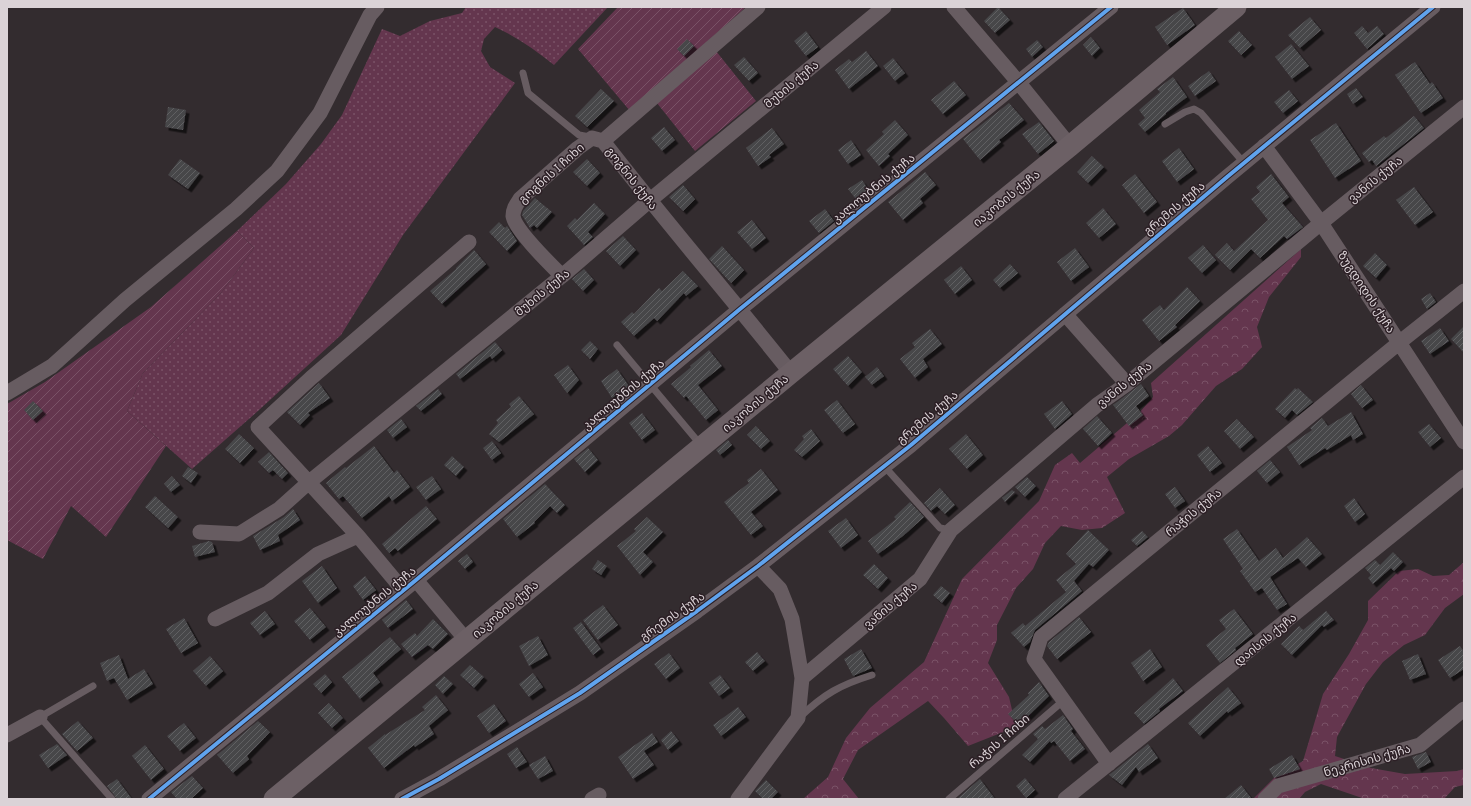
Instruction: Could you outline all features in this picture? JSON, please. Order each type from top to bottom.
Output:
[{"type":"street","points":[[8,390],[52,366],[125,300],[236,209],[278,171],[320,113],[370,15],[377,7]]},
{"type":"street","name":"გოგნის ქუჩა","points":[[758,7],[598,140],[740,309],[791,373]]},
{"type":"street","name":"მუხის ქუჩა","points":[[200,532],[239,534],[278,509],[562,276],[649,201],[884,7]]},
{"type":"street","points":[[954,7],[1019,83],[1070,146]]},
{"type":"street","name":"კალოუბნის ქუჩა","points":[[149,799],[416,580],[740,309],[1111,7]]},
{"type":"street","name":"იაკობის ქუჩა","points":[[274,799],[791,373],[1070,146],[1236,7]]},
{"type":"street","name":"გრემის ქუჩა","points":[[402,799],[439,779],[580,693],[697,611],[758,566],[917,440],[1264,146],[1433,7]]},
{"type":"street","name":"ვანის ქუჩა","points":[[802,678],[920,579],[951,530],[1097,405],[1127,384],[1464,107]]},
{"type":"street","name":"გოგნის I ჩიხი","points":[[562,276],[523,234],[513,217],[514,208],[520,199],[578,148],[598,140]]},
{"type":"street","name":"ზუგდიდის ქუჩა","points":[[1264,146],[1321,223],[1464,442]]},
{"type":"street","points":[[402,590],[358,536],[258,427],[311,378],[469,242]]},
{"type":"street","name":"რაჭის ქუჩა","points":[[1109,764],[1034,659],[1041,637],[1464,290]]},
{"type":"street","points":[[1065,314],[1127,384]]},
{"type":"street","name":"დაისის ქუჩა","points":[[1065,799],[1464,478]]},
{"type":"street","points":[[215,619],[268,593],[318,554],[358,536]]},
{"type":"street","points":[[738,799],[798,718],[802,678],[792,619],[780,589],[758,566]]},
{"type":"street","points":[[416,580],[467,641]]},
{"type":"street","name":"ნეკრისის ქუჩა","points":[[1265,799],[1278,786],[1420,745],[1464,709]]},
{"type":"street","points":[[7,735],[40,717]]},
{"type":"lane","points":[[523,73],[528,93],[579,135],[598,140]]},
{"type":"lane","points":[[1165,124],[1194,109],[1201,112],[1244,163]]},
{"type":"lane","points":[[617,344],[702,447]]},
{"type":"lane","points":[[884,466],[940,528],[951,530]]},
{"type":"lane","points":[[798,718],[814,703],[833,690],[872,675]]},
{"type":"lane","points":[[93,686],[40,717],[112,799]]},
{"type":"lane","name":"რაჭის I ჩიხი","points":[[949,799],[1063,701]]},
{"type":"green space","points":[[466,7],[608,7],[554,65],[526,44],[495,27],[484,39],[481,51],[490,67],[515,83],[403,235],[341,335],[192,469],[127,411],[143,373],[221,293],[254,248],[237,231],[286,184],[321,144],[342,115],[382,29],[400,36],[430,21],[462,13]]},
{"type":"green space","points":[[618,7],[746,7],[708,41],[756,101],[695,151],[649,93],[630,111],[578,49]]},
{"type":"green space","points":[[237,231],[254,248],[221,293],[143,373],[127,411],[166,446],[106,537],[71,506],[43,559],[7,540],[7,404],[45,382],[151,307]]},
{"type":"green space","points":[[1301,249],[1301,257],[1269,297],[1257,327],[1262,347],[1242,369],[1216,386],[1182,425],[1169,436],[1129,459],[1107,477],[1125,513],[1102,528],[1082,530],[1061,526],[1045,543],[1033,569],[1016,588],[997,625],[997,640],[988,663],[1009,697],[1016,727],[968,746],[928,701],[858,750],[843,779],[859,799],[803,799],[828,777],[846,738],[870,708],[924,662],[962,579],[1039,501],[1055,465],[1072,453],[1080,463],[1140,412],[1153,397],[1151,383]]},
{"type":"green space","points":[[1464,562],[1464,594],[1445,608],[1425,635],[1404,645],[1383,662],[1366,684],[1337,737],[1335,756],[1371,768],[1405,774],[1457,771],[1464,769],[1464,785],[1455,787],[1444,799],[1365,799],[1321,784],[1305,792],[1299,799],[1253,799],[1275,777],[1303,761],[1323,694],[1349,654],[1368,620],[1368,601],[1399,571],[1418,569],[1433,576],[1449,575]]},
{"type":"building","points":[[998,7],[1010,20],[995,33],[984,21]]},
{"type":"building","points":[[1183,8],[1195,25],[1167,45],[1155,27]]},
{"type":"building","points":[[1310,17],[1321,30],[1300,48],[1288,35]]},
{"type":"building","points":[[1362,26],[1368,33],[1377,26],[1384,34],[1367,49],[1354,33]]},
{"type":"building","points":[[806,31],[818,47],[806,56],[794,41]]},
{"type":"building","points":[[1239,31],[1252,45],[1241,55],[1228,41]]},
{"type":"building","points":[[1091,37],[1100,48],[1092,56],[1083,45]]},
{"type":"building","points":[[687,39],[694,46],[684,56],[677,49]]},
{"type":"building","points":[[1037,40],[1043,47],[1032,57],[1026,49]]},
{"type":"building","points":[[1291,44],[1309,66],[1292,79],[1275,57]]},
{"type":"building","points":[[866,51],[878,66],[849,89],[835,70],[849,59],[852,62]]},
{"type":"building","points":[[744,57],[758,73],[749,81],[734,65]]},
{"type":"building","points":[[893,58],[905,73],[895,81],[883,66]]},
{"type":"building","points":[[1415,62],[1430,84],[1432,82],[1443,98],[1421,113],[1395,75]]},
{"type":"building","points":[[1209,71],[1216,81],[1195,96],[1188,86]]},
{"type":"building","points":[[1173,77],[1187,97],[1145,132],[1138,124],[1145,118],[1139,110],[1160,92],[1157,89]]},
{"type":"building","points":[[954,81],[966,95],[943,114],[931,100]]},
{"type":"building","points":[[1356,88],[1363,97],[1353,104],[1347,94]]},
{"type":"building","points":[[601,89],[614,101],[587,127],[575,116]]},
{"type":"building","points":[[1289,90],[1298,101],[1283,113],[1274,102]]},
{"type":"building","points":[[1009,103],[1024,120],[999,140],[1001,142],[980,160],[963,139]]},
{"type":"building","points":[[168,107],[186,110],[183,130],[165,127]]},
{"type":"building","points":[[1414,116],[1424,128],[1376,166],[1372,160],[1369,162],[1362,153],[1384,136],[1386,138]]},
{"type":"building","points":[[895,120],[908,135],[888,154],[890,156],[879,166],[866,150],[884,134],[882,132]]},
{"type":"building","points":[[1039,122],[1054,141],[1038,154],[1022,134]]},
{"type":"building","points":[[1336,123],[1361,161],[1335,178],[1310,140]]},
{"type":"building","points":[[664,127],[675,140],[662,151],[651,138]]},
{"type":"building","points":[[772,128],[784,144],[769,155],[771,157],[758,166],[746,148]]},
{"type":"building","points":[[851,140],[861,155],[848,164],[838,150]]},
{"type":"building","points":[[1179,148],[1194,169],[1177,182],[1162,161]]},
{"type":"building","points":[[1092,156],[1104,167],[1088,183],[1077,172]]},
{"type":"building","points":[[180,159],[200,173],[188,189],[168,175]]},
{"type":"building","points":[[587,159],[600,173],[587,186],[573,172]]},
{"type":"building","points":[[925,172],[936,185],[920,199],[923,203],[903,220],[888,202]]},
{"type":"building","points":[[1135,174],[1157,202],[1144,213],[1122,185]]},
{"type":"building","points":[[1271,174],[1289,197],[1282,203],[1303,227],[1287,239],[1284,236],[1260,258],[1251,249],[1230,270],[1215,255],[1227,243],[1234,251],[1268,220],[1251,199],[1260,192],[1256,187]]},
{"type":"building","points":[[862,180],[870,192],[858,202],[848,189]]},
{"type":"building","points":[[683,185],[695,199],[683,211],[669,197]]},
{"type":"building","points":[[1414,187],[1433,212],[1415,225],[1396,200]]},
{"type":"building","points":[[535,198],[552,212],[537,228],[534,225],[530,228],[522,215],[523,211]]},
{"type":"building","points":[[594,203],[605,214],[588,232],[593,237],[584,245],[567,226],[575,218],[577,220]]},
{"type":"building","points":[[1103,208],[1116,224],[1099,238],[1086,223]]},
{"type":"building","points":[[825,209],[834,221],[819,233],[809,221]]},
{"type":"building","points":[[752,220],[766,238],[752,249],[737,232]]},
{"type":"building","points":[[499,222],[505,228],[507,226],[517,241],[507,251],[489,232]]},
{"type":"building","points":[[623,236],[636,250],[620,266],[606,251]]},
{"type":"building","points":[[1203,245],[1216,260],[1202,273],[1188,258]]},
{"type":"building","points":[[722,246],[744,270],[731,283],[709,259]]},
{"type":"building","points":[[1075,248],[1089,267],[1071,281],[1057,262]]},
{"type":"building","points":[[474,250],[486,264],[442,304],[430,291],[456,269]]},
{"type":"building","points":[[1375,253],[1387,265],[1376,278],[1363,266]]},
{"type":"building","points":[[1010,264],[1018,273],[1000,288],[993,280]]},
{"type":"building","points":[[961,266],[972,280],[955,294],[944,280]]},
{"type":"building","points":[[584,269],[594,280],[583,291],[572,279]]},
{"type":"building","points":[[683,271],[698,286],[686,296],[684,293],[657,321],[654,318],[634,336],[621,322],[632,312],[634,314],[659,288],[662,291]]},
{"type":"building","points":[[1187,287],[1200,301],[1175,325],[1177,327],[1159,341],[1142,320],[1160,305],[1164,310]]},
{"type":"building","points":[[1430,293],[1436,302],[1427,309],[1421,299]]},
{"type":"building","points":[[1464,326],[1464,353],[1451,339]]},
{"type":"building","points":[[1440,328],[1449,341],[1430,354],[1421,341]]},
{"type":"building","points":[[930,329],[942,344],[923,359],[928,367],[915,378],[900,359],[915,347],[912,343]]},
{"type":"building","points":[[590,341],[598,349],[590,359],[581,350]]},
{"type":"building","points":[[495,342],[502,350],[492,359],[490,356],[460,379],[456,374]]},
{"type":"building","points":[[709,350],[722,366],[698,385],[718,410],[706,420],[686,396],[684,398],[671,384]]},
{"type":"building","points":[[848,356],[862,372],[848,386],[833,369]]},
{"type":"building","points":[[568,365],[579,380],[567,393],[554,375]]},
{"type":"building","points":[[877,367],[884,376],[872,385],[865,377]]},
{"type":"building","points":[[617,369],[629,386],[612,398],[601,381]]},
{"type":"building","points":[[319,383],[330,398],[308,413],[310,415],[300,425],[287,412]]},
{"type":"building","points":[[1141,384],[1149,396],[1136,406],[1143,415],[1129,426],[1113,405]]},
{"type":"building","points":[[1361,385],[1373,400],[1362,408],[1351,394]]},
{"type":"building","points":[[1295,388],[1297,390],[1298,388],[1313,402],[1297,415],[1292,410],[1285,418],[1275,409]]},
{"type":"building","points":[[438,389],[442,394],[421,411],[416,406]]},
{"type":"building","points":[[519,396],[534,414],[499,442],[489,434],[498,423],[496,420],[511,407],[509,404]]},
{"type":"building","points":[[837,400],[855,424],[843,433],[824,410]]},
{"type":"building","points":[[33,401],[43,411],[33,420],[24,410]]},
{"type":"building","points":[[1062,401],[1072,414],[1055,429],[1044,414]]},
{"type":"building","points":[[1351,412],[1363,434],[1353,440],[1351,435],[1327,450],[1325,448],[1299,465],[1287,447],[1312,430],[1310,428],[1322,418],[1328,426]]},
{"type":"building","points":[[642,413],[655,430],[642,440],[629,423]]},
{"type":"building","points":[[1097,416],[1112,433],[1098,446],[1083,429]]},
{"type":"building","points":[[401,419],[407,427],[393,438],[387,430]]},
{"type":"building","points":[[1237,419],[1254,437],[1240,449],[1224,431]]},
{"type":"building","points":[[1429,424],[1441,438],[1430,447],[1418,432]]},
{"type":"building","points":[[756,426],[770,441],[761,449],[747,435]]},
{"type":"building","points":[[811,429],[820,441],[802,457],[794,450],[804,439],[802,436]]},
{"type":"building","points":[[239,434],[254,448],[240,463],[225,449]]},
{"type":"building","points":[[966,434],[983,455],[967,469],[949,449]]},
{"type":"building","points":[[728,440],[732,445],[720,455],[716,450]]},
{"type":"building","points":[[492,441],[501,453],[492,460],[483,448]]},
{"type":"building","points":[[374,446],[394,473],[397,470],[410,487],[392,501],[389,496],[362,518],[343,496],[339,499],[326,483]]},
{"type":"building","points":[[1208,446],[1222,463],[1210,472],[1197,455]]},
{"type":"building","points":[[588,448],[598,460],[585,472],[574,459]]},
{"type":"building","points":[[269,452],[288,473],[282,479],[273,470],[269,473],[258,462]]},
{"type":"building","points":[[452,456],[464,467],[456,476],[444,465]]},
{"type":"building","points":[[1270,460],[1280,472],[1267,483],[1257,471]]},
{"type":"building","points":[[188,467],[198,473],[191,483],[182,476]]},
{"type":"building","points":[[761,469],[778,490],[751,512],[763,526],[751,535],[724,502],[749,483],[747,480]]},
{"type":"building","points":[[172,476],[180,485],[171,492],[164,484]]},
{"type":"building","points":[[432,476],[441,489],[426,500],[416,487]]},
{"type":"building","points":[[1027,477],[1036,486],[1025,497],[1015,487]]},
{"type":"building","points":[[545,484],[565,505],[557,513],[550,506],[534,522],[535,523],[517,537],[503,519]]},
{"type":"building","points":[[1175,487],[1185,501],[1175,508],[1165,494]]},
{"type":"building","points":[[940,488],[955,505],[945,514],[937,506],[931,511],[924,503]]},
{"type":"building","points":[[1012,490],[1015,492],[1005,502],[1002,498]]},
{"type":"building","points":[[155,496],[178,517],[168,528],[145,507]]},
{"type":"building","points":[[1354,498],[1365,514],[1355,522],[1344,506]]},
{"type":"building","points":[[910,502],[924,517],[903,536],[878,554],[868,541],[896,519],[894,517]]},
{"type":"building","points":[[426,506],[437,519],[398,551],[395,548],[389,553],[382,544]]},
{"type":"building","points":[[293,509],[300,520],[278,535],[280,541],[260,550],[253,536],[284,517]]},
{"type":"building","points":[[647,517],[663,532],[643,552],[653,562],[640,575],[617,546],[636,531],[634,529]]},
{"type":"building","points":[[846,518],[858,535],[841,548],[828,531]]},
{"type":"building","points":[[1237,529],[1259,561],[1276,548],[1283,558],[1307,537],[1322,554],[1306,567],[1298,558],[1270,577],[1287,604],[1277,610],[1262,588],[1255,592],[1240,571],[1243,569],[1223,539]]},
{"type":"building","points":[[1088,530],[1109,550],[1093,567],[1089,564],[1074,581],[1082,591],[1035,630],[1030,642],[1024,647],[1011,633],[1023,623],[1025,626],[1066,592],[1056,580],[1076,564],[1066,554]]},
{"type":"building","points":[[1142,531],[1148,537],[1137,546],[1131,540]]},
{"type":"building","points":[[209,541],[212,542],[215,552],[195,557],[192,546]]},
{"type":"building","points":[[1393,552],[1403,562],[1394,571],[1391,568],[1373,584],[1368,578],[1371,575],[1365,568],[1375,560],[1380,565]]},
{"type":"building","points":[[467,554],[473,562],[465,569],[458,561]]},
{"type":"building","points":[[598,560],[607,566],[601,575],[592,569]]},
{"type":"building","points":[[874,564],[888,578],[878,589],[863,575]]},
{"type":"building","points":[[322,566],[337,588],[318,603],[302,581]]},
{"type":"building","points":[[365,576],[376,590],[363,600],[353,586]]},
{"type":"building","points":[[941,586],[950,593],[942,603],[933,595]]},
{"type":"building","points":[[406,600],[413,609],[388,628],[382,620]]},
{"type":"building","points":[[603,605],[618,625],[598,640],[583,620]]},
{"type":"building","points":[[310,608],[326,627],[310,640],[294,621]]},
{"type":"building","points":[[1234,609],[1253,634],[1235,648],[1236,650],[1220,663],[1206,645],[1226,629],[1219,620]]},
{"type":"building","points":[[265,611],[275,624],[260,635],[250,623]]},
{"type":"building","points":[[1326,611],[1334,620],[1324,627],[1322,625],[1292,655],[1281,644],[1299,626],[1303,630]]},
{"type":"building","points":[[1079,617],[1091,632],[1057,659],[1047,646],[1049,642]]},
{"type":"building","points":[[184,618],[198,643],[181,653],[166,629]]},
{"type":"building","points":[[433,619],[448,634],[433,649],[428,645],[412,657],[401,644],[415,633],[417,636]]},
{"type":"building","points":[[581,622],[601,649],[593,655],[573,628]]},
{"type":"building","points":[[538,636],[548,655],[529,666],[519,646]]},
{"type":"building","points":[[390,637],[401,649],[373,673],[380,682],[360,699],[342,677]]},
{"type":"building","points":[[1460,646],[1464,652],[1464,669],[1450,678],[1438,660]]},
{"type":"building","points":[[861,649],[872,668],[853,676],[844,659]]},
{"type":"building","points":[[1150,649],[1162,667],[1143,681],[1131,663]]},
{"type":"building","points":[[757,652],[765,661],[753,671],[745,662]]},
{"type":"building","points":[[669,653],[680,668],[666,679],[654,664]]},
{"type":"building","points":[[1418,654],[1426,674],[1410,680],[1402,661]]},
{"type":"building","points":[[119,655],[128,679],[144,669],[153,684],[127,700],[114,678],[107,681],[100,663]]},
{"type":"building","points":[[210,656],[223,671],[206,686],[193,671]]},
{"type":"building","points":[[470,665],[484,677],[474,688],[460,675]]},
{"type":"building","points":[[533,673],[543,687],[529,697],[519,684]]},
{"type":"building","points":[[325,674],[332,682],[321,693],[313,684]]},
{"type":"building","points":[[720,675],[730,688],[719,696],[709,683]]},
{"type":"building","points":[[444,676],[453,684],[443,694],[435,685]]},
{"type":"building","points":[[1173,678],[1183,691],[1159,709],[1160,711],[1144,724],[1134,713]]},
{"type":"building","points":[[1039,682],[1049,696],[1022,722],[1020,720],[1017,723],[1008,714],[1029,695],[1028,693]]},
{"type":"building","points":[[1228,687],[1241,703],[1228,713],[1227,711],[1200,736],[1188,723]]},
{"type":"building","points":[[436,695],[448,710],[429,726],[434,734],[415,747],[414,745],[384,768],[368,748],[385,734],[425,710],[422,707]]},
{"type":"building","points":[[329,703],[343,718],[332,728],[318,713]]},
{"type":"building","points":[[494,704],[506,721],[489,733],[477,716]]},
{"type":"building","points":[[738,707],[746,717],[721,736],[713,725]]},
{"type":"building","points":[[1063,715],[1073,729],[1071,731],[1085,749],[1070,761],[1054,741],[1051,743],[1050,741],[1030,762],[1022,755],[1038,739],[1033,734],[1042,726],[1045,729]]},
{"type":"building","points":[[78,721],[93,738],[77,751],[62,734]]},
{"type":"building","points":[[258,721],[270,732],[247,756],[249,759],[233,773],[217,755]]},
{"type":"building","points":[[184,723],[196,738],[180,751],[167,736]]},
{"type":"building","points":[[671,731],[679,741],[668,750],[661,740]]},
{"type":"building","points":[[652,733],[658,742],[644,751],[654,765],[633,779],[618,757]]},
{"type":"building","points":[[57,744],[67,755],[48,768],[39,755]]},
{"type":"building","points":[[1148,744],[1158,758],[1139,772],[1136,767],[1122,785],[1109,775]]},
{"type":"building","points":[[145,745],[164,769],[151,780],[132,756]]},
{"type":"building","points":[[517,747],[527,762],[516,768],[507,754]]},
{"type":"building","points":[[1426,752],[1431,762],[1418,769],[1412,757]]},
{"type":"building","points":[[1292,755],[1300,769],[1274,778],[1269,769]]},
{"type":"building","points":[[545,756],[553,771],[538,779],[529,765]]},
{"type":"building","points":[[192,776],[203,788],[191,799],[177,799],[171,792]]},
{"type":"building","points":[[1025,778],[1035,790],[1026,798],[1016,786]]},
{"type":"building","points":[[117,779],[132,799],[117,799],[107,786]]},
{"type":"building","points":[[980,779],[995,799],[957,799]]},
{"type":"building","points":[[766,780],[778,792],[771,799],[763,799],[755,791]]},
{"type":"building","points":[[1241,785],[1252,799],[1224,799]]},
{"type":"cycle path","points":[[149,799],[416,580],[740,309],[1111,7]]},
{"type":"cycle path","points":[[402,799],[439,779],[580,693],[697,611],[758,566],[911,445],[1227,177],[1433,7]]}]
